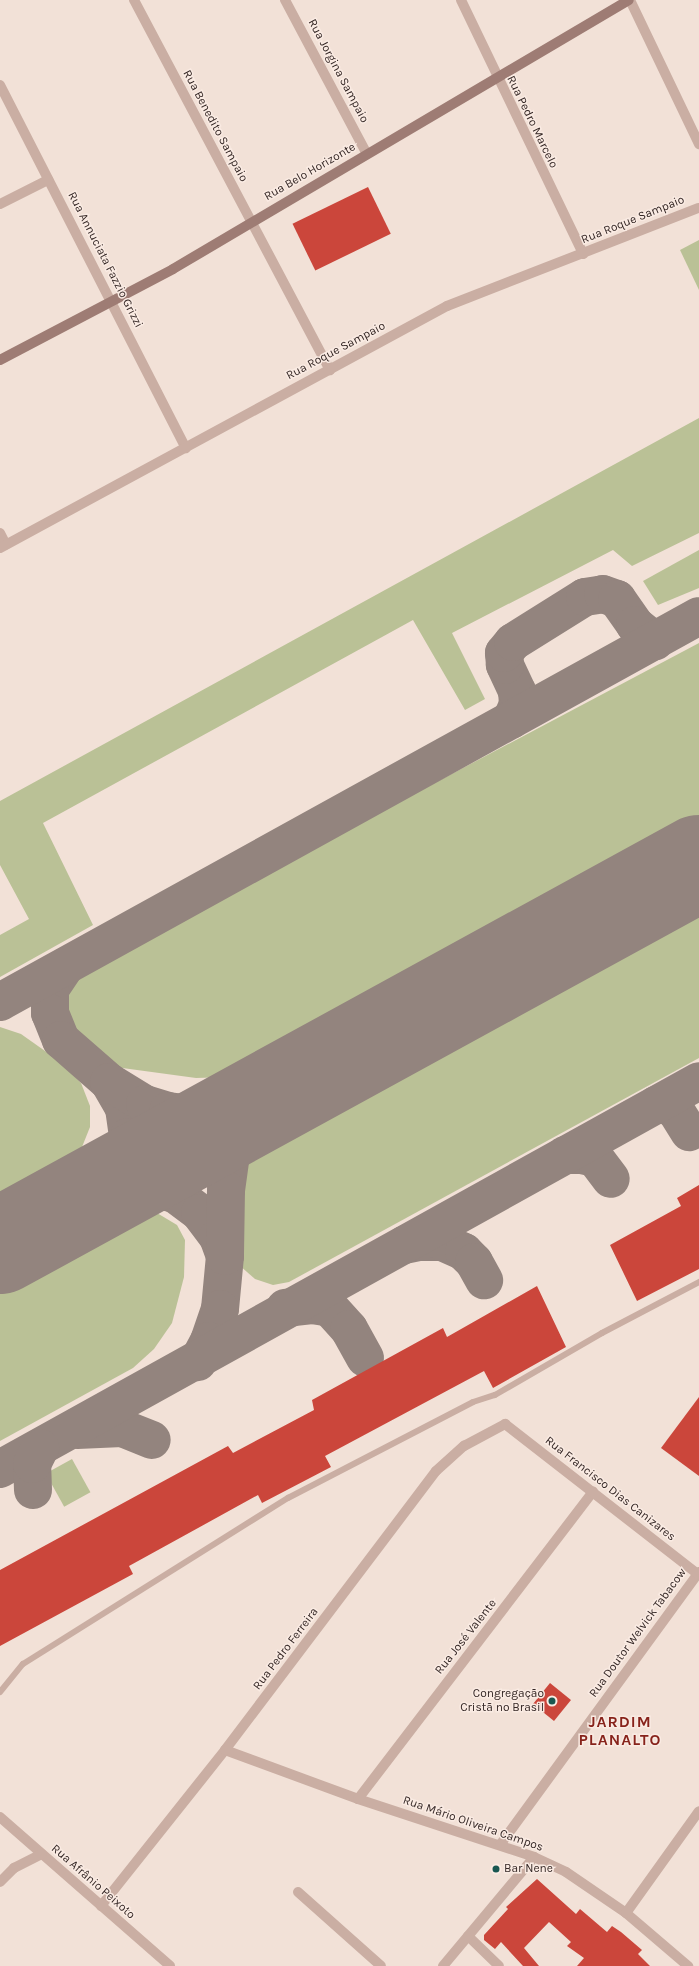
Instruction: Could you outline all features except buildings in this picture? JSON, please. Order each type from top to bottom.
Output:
[{"type":"street","name":"Rua Benedito Sampaio","points":[[134,0],[330,370]]},
{"type":"street","name":"Rua Jorgina Sampaio","points":[[286,0],[367,154]]},
{"type":"street","name":"Rua Pedro Marcelo","points":[[461,0],[496,77],[583,254]]},
{"type":"street","name":"Rua Belo Horizonte","points":[[0,360],[112,302],[630,0]]},
{"type":"street","points":[[630,0],[699,144]]},
{"type":"street","name":"Rua Annuciata Fazzio Grizzi","points":[[0,85],[186,448]]},
{"type":"street","points":[[0,204],[48,180]]},
{"type":"street","name":"Rua Roque Sampaio","points":[[3,547],[447,306],[699,208]]},
{"type":"street","points":[[0,533],[3,547]]},
{"type":"street","name":"Rua Francisco Dias Canizares","points":[[505,1424],[699,1573]]},
{"type":"street","name":"Rua Pedro Ferreira","points":[[101,1906],[225,1750],[436,1471],[464,1446],[505,1424]]},
{"type":"street","name":"Rua José Valente","points":[[358,1799],[594,1492]]},
{"type":"street","name":"Rua Doutor Welvick Tabacow","points":[[500,1845],[699,1573]]},
{"type":"street","name":"Rua Mário Oliveira Campos","points":[[225,1750],[358,1799],[534,1857],[566,1872],[626,1913],[688,1966]]},
{"type":"street","points":[[626,1913],[699,1811]]},
{"type":"street","name":"Rua Afrânio Peixoto","points":[[0,1817],[170,1966]]},
{"type":"street","points":[[0,1882],[14,1868],[42,1854]]},
{"type":"street","points":[[443,1966],[534,1857]]},
{"type":"street","points":[[298,1892],[382,1966]]},
{"type":"street","points":[[468,1936],[499,1966]]},
{"type":"lane","points":[[0,1692],[23,1664],[288,1498],[473,1402],[495,1395],[602,1333],[699,1282]]},
{"type":"green space","points":[[699,240],[699,290],[680,250]]},
{"type":"green space","points":[[699,418],[699,533],[632,566],[613,550],[452,633],[485,699],[465,710],[413,620],[43,823],[93,925],[0,977],[0,935],[29,919],[0,865],[0,801]]},
{"type":"green space","points":[[699,550],[699,588],[658,605],[643,581]]},
{"type":"green space","points":[[699,643],[699,818],[250,1068],[229,1077],[196,1078],[115,1067],[89,1054],[65,1029],[58,1008],[61,989],[72,975]]},
{"type":"green space","points":[[699,892],[699,1058],[289,1282],[273,1285],[255,1279],[239,1265],[233,1245],[236,1173],[241,1157],[255,1139],[275,1125]]},
{"type":"green space","points":[[0,1027],[21,1034],[62,1063],[81,1083],[90,1106],[90,1127],[76,1162],[0,1204]]},
{"type":"green space","points":[[132,1208],[157,1213],[177,1225],[185,1240],[184,1277],[172,1323],[154,1349],[133,1368],[0,1441],[0,1274],[110,1214]]},
{"type":"green space","points":[[72,1459],[90,1492],[64,1507],[46,1474]]},
{"type":"taxiway","points":[[511,720],[518,705],[517,691],[505,665],[504,653],[513,642],[585,597],[603,594],[617,599],[635,625],[655,641]]},
{"type":"taxiway","points":[[0,1002],[699,616]]},
{"type":"taxiway","points":[[65,967],[50,989],[50,1013],[61,1040],[109,1082],[124,1108],[128,1137],[123,1160],[111,1180],[63,1211],[106,1192],[140,1186],[175,1194],[200,1213],[218,1237],[225,1256],[220,1309],[209,1341],[198,1362]]},
{"type":"taxiway","points":[[0,1469],[699,1081]]},
{"type":"taxiway","points":[[109,1082],[145,1104],[168,1111],[200,1115],[232,1113],[264,1101],[247,1121],[232,1147],[226,1190],[225,1256]]},
{"type":"taxiway","points":[[656,1105],[666,1104],[676,1111],[689,1132]]},
{"type":"taxiway","points":[[565,1155],[581,1155],[595,1158],[611,1179]]},
{"type":"taxiway","points":[[404,1245],[420,1242],[442,1242],[464,1252],[474,1262],[484,1280]]},
{"type":"taxiway","points":[[285,1308],[312,1305],[330,1308],[349,1329],[365,1358]]},
{"type":"taxiway","points":[[77,1430],[122,1428],[152,1440]]},
{"type":"taxiway","points":[[33,1490],[32,1464],[40,1448]]},
{"type":"runway","points":[[0,1246],[699,863]]},
{"type":"place","name":"Congregação Cristã no Brasil","points":[[552,1701]]},
{"type":"place","name":"Bar Nene","points":[[496,1869]]},
{"type":"district","name":"JARDIM PLANALTO","points":[[620,1731]]}]
